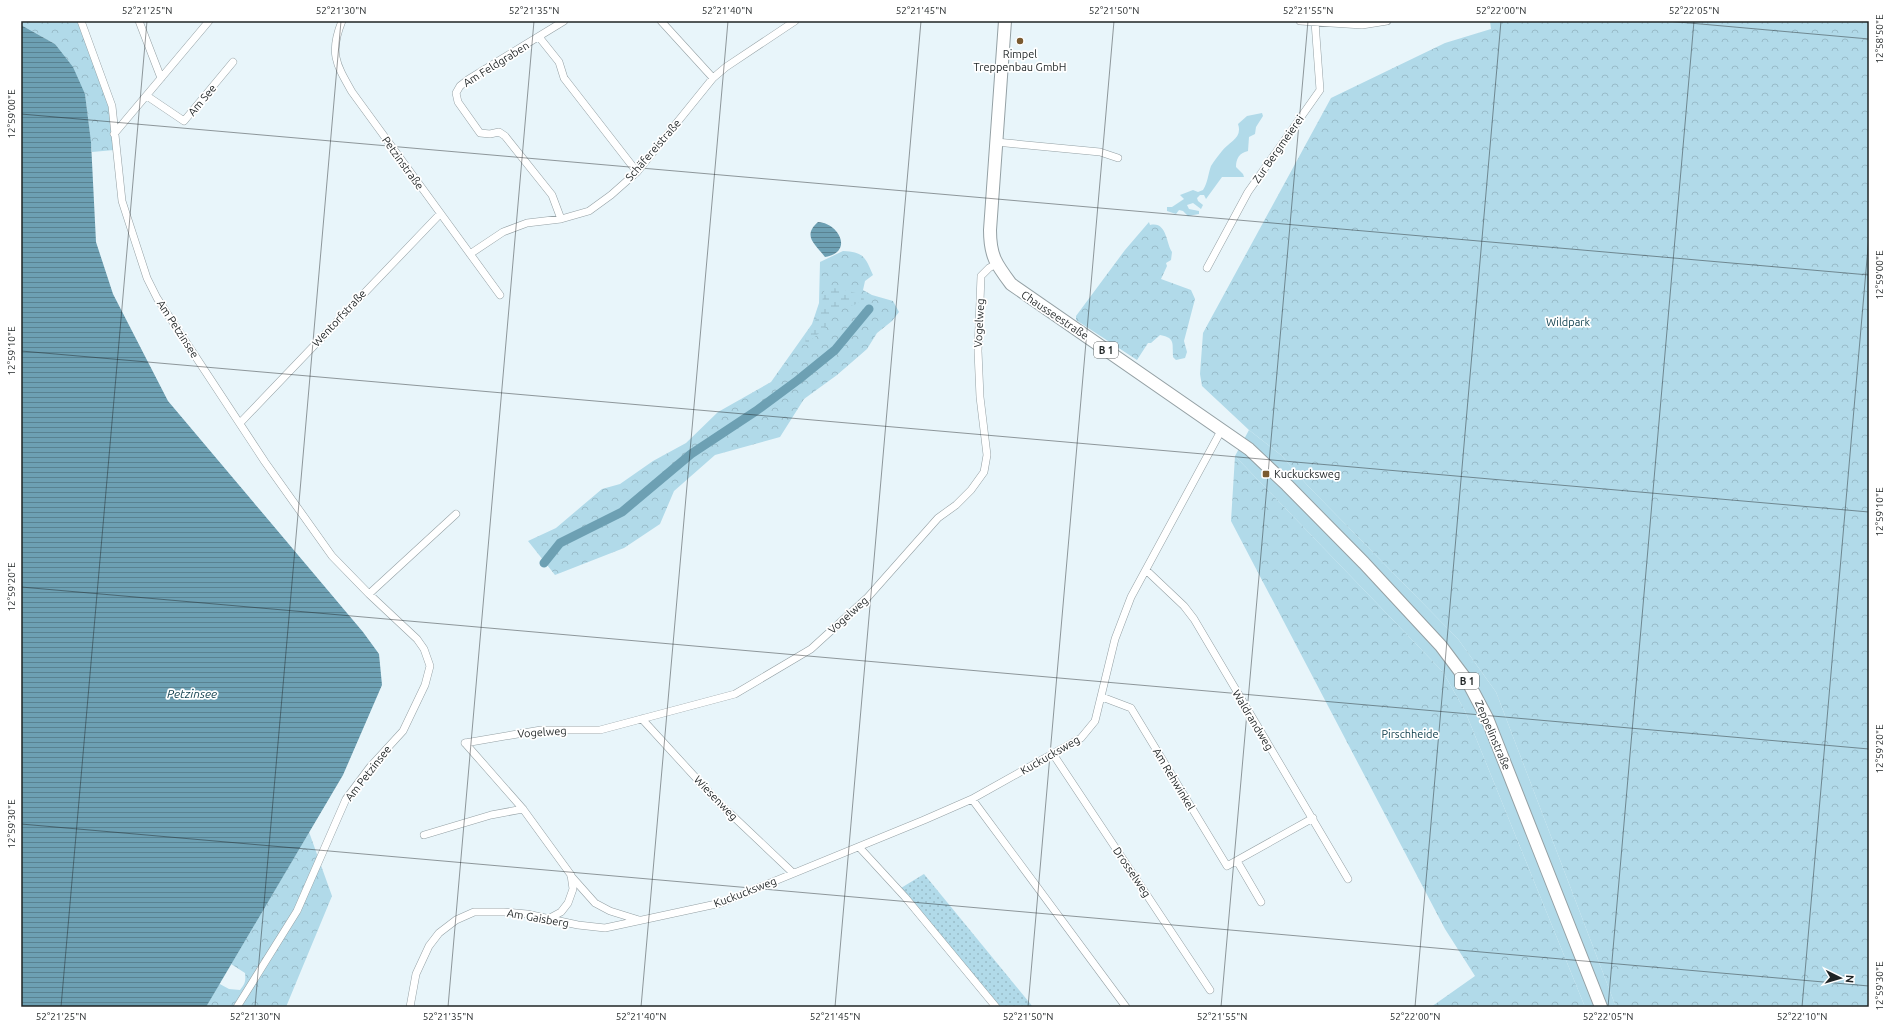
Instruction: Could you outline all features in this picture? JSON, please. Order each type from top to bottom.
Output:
[{"type":"main road","name":"Chausseestraße","points":[[1005,21],[990,230],[990,246],[996,264],[1011,284],[1222,429]]},
{"type":"main road","name":"Zeppelinstraße","points":[[1222,429],[1249,449],[1364,563],[1441,646],[1468,682],[1487,718],[1601,1007]]},
{"type":"street","name":"Am Petzinsee","points":[[81,21],[112,106],[122,201],[147,278],[167,315],[265,462],[332,556],[369,594],[417,639],[424,649],[430,666],[428,676],[403,731],[370,767],[346,800],[297,911],[237,1007]]},
{"type":"street","points":[[139,21],[161,78]]},
{"type":"street","points":[[200,21],[203,28]]},
{"type":"street","points":[[114,134],[209,21]]},
{"type":"street","name":"Petzinstraße","points":[[342,21],[334,49],[338,67],[352,92],[500,294]]},
{"type":"street","name":"Am Feldgraben","points":[[561,219],[552,195],[505,136],[499,132],[490,134],[480,133],[458,102],[456,92],[460,86],[470,79],[564,21]]},
{"type":"street","points":[[661,21],[713,78]]},
{"type":"street","points":[[1300,21],[1362,25],[1387,21]]},
{"type":"street","name":"Schäfereistraße","points":[[470,254],[503,232],[527,223],[561,219],[589,211],[611,195],[637,172],[713,78],[726,67],[791,22]]},
{"type":"street","name":"Zur Bergmeierei","points":[[1207,268],[1248,192],[1320,90],[1315,22]]},
{"type":"street","points":[[540,37],[559,62],[564,78],[637,172]]},
{"type":"street","name":"Am See","points":[[147,96],[184,121],[233,62]]},
{"type":"street","points":[[996,142],[1100,152],[1118,158]]},
{"type":"street","name":"Wentorfstraße","points":[[240,423],[440,214]]},
{"type":"street","name":"Vogelweg","points":[[523,809],[465,743],[541,730],[600,730],[735,694],[811,649],[868,597],[938,518],[956,505],[971,490],[984,472],[987,455],[978,351],[981,276],[989,268],[996,264]]},
{"type":"street","name":"Kuckucksweg","points":[[605,928],[721,903],[972,799],[1081,738],[1095,721],[1115,639],[1131,597],[1222,429]]},
{"type":"street","points":[[369,594],[456,514]]},
{"type":"street","name":"Waldrandweg","points":[[1146,570],[1184,606],[1194,619],[1348,879]]},
{"type":"street","name":"Am Rehwinkel","points":[[1102,697],[1131,708],[1227,866],[1237,861]]},
{"type":"street","name":"Wiesenweg","points":[[642,720],[718,802],[793,873]]},
{"type":"street","name":"Drosselweg","points":[[1053,754],[1210,990]]},
{"type":"street","points":[[972,799],[1126,1007]]},
{"type":"street","points":[[424,835],[491,815],[523,809],[571,876],[595,903],[610,911],[641,921]]},
{"type":"street","points":[[1261,902],[1237,861],[1313,818]]},
{"type":"street","points":[[859,847],[905,897],[996,1007]]},
{"type":"street","points":[[548,918],[561,912],[568,903],[574,889],[571,876]]},
{"type":"street","name":"Am Gaisberg","points":[[410,1007],[416,974],[428,946],[439,933],[456,920],[474,912],[504,912],[548,918],[578,925],[605,928]]},
{"type":"green space","points":[[21,21],[78,21],[109,107],[114,150],[92,152],[85,94],[55,44],[21,25]]},
{"type":"green space","name":"Wildpark","points":[[1490,21],[1869,21],[1869,1007],[1616,1007],[1496,692],[1458,639],[1308,486],[1281,455],[1249,430],[1202,386],[1200,374],[1203,333],[1331,98],[1445,43],[1491,29]]},
{"type":"green space","points":[[1262,113],[1263,116],[1256,127],[1255,134],[1249,137],[1248,151],[1240,155],[1237,161],[1236,167],[1244,177],[1222,177],[1206,199],[1204,195],[1200,195],[1197,198],[1203,205],[1201,209],[1193,203],[1187,205],[1189,209],[1199,211],[1199,214],[1188,216],[1183,211],[1179,210],[1176,214],[1167,211],[1167,207],[1172,207],[1184,199],[1180,195],[1193,190],[1198,192],[1203,190],[1212,164],[1239,133],[1238,124],[1247,116]]},
{"type":"green space","points":[[1149,222],[1150,225],[1160,226],[1163,229],[1172,252],[1171,260],[1166,263],[1167,266],[1161,279],[1191,290],[1195,299],[1184,341],[1187,352],[1185,358],[1176,360],[1173,357],[1173,345],[1171,340],[1160,335],[1151,343],[1148,343],[1137,360],[1076,320],[1076,316],[1125,250]]},
{"type":"green space","points":[[843,251],[860,254],[866,260],[873,275],[865,281],[863,290],[872,295],[893,301],[899,312],[892,321],[877,333],[867,349],[837,375],[804,399],[780,437],[715,455],[674,491],[660,524],[624,548],[555,575],[528,541],[556,528],[602,489],[620,484],[653,461],[686,443],[718,412],[771,382],[812,324],[819,303],[820,262]]},
{"type":"green space","points":[[825,287],[841,289],[863,295],[864,300],[854,305],[837,308],[824,329],[805,345],[806,337],[820,312]]},
{"type":"green space","points":[[1249,430],[1281,455],[1308,486],[1458,639],[1496,692],[1616,1007],[1585,1007],[1465,711],[1443,672],[1235,456]]},
{"type":"green space","name":"Pirschheide","points":[[1235,456],[1443,672],[1465,711],[1585,1007],[1431,1007],[1475,976],[1445,929],[1231,521]]},
{"type":"green space","points":[[309,832],[332,896],[286,1007],[206,1007],[218,983],[229,989],[240,990],[243,986],[245,973],[231,964]]},
{"type":"green space","points":[[924,874],[1033,1007],[1000,1007],[901,888]]},
{"type":"water","name":"Petzinsee","points":[[21,25],[55,44],[73,67],[85,94],[91,142],[96,242],[113,294],[168,401],[363,632],[379,654],[382,685],[343,775],[206,1007],[21,1007]]},
{"type":"water","points":[[818,222],[832,227],[840,238],[841,244],[839,250],[834,254],[825,257],[812,240],[811,232],[813,227]]},
{"type":"waterway","points":[[544,563],[560,543],[622,512],[691,454],[756,411],[798,380],[835,350],[869,309]]},
{"type":"place","name":"Rimpel Treppenbau GmbH","points":[[1020,41]]},
{"type":"place","name":"Kuckucksweg","points":[[1266,474]]}]
